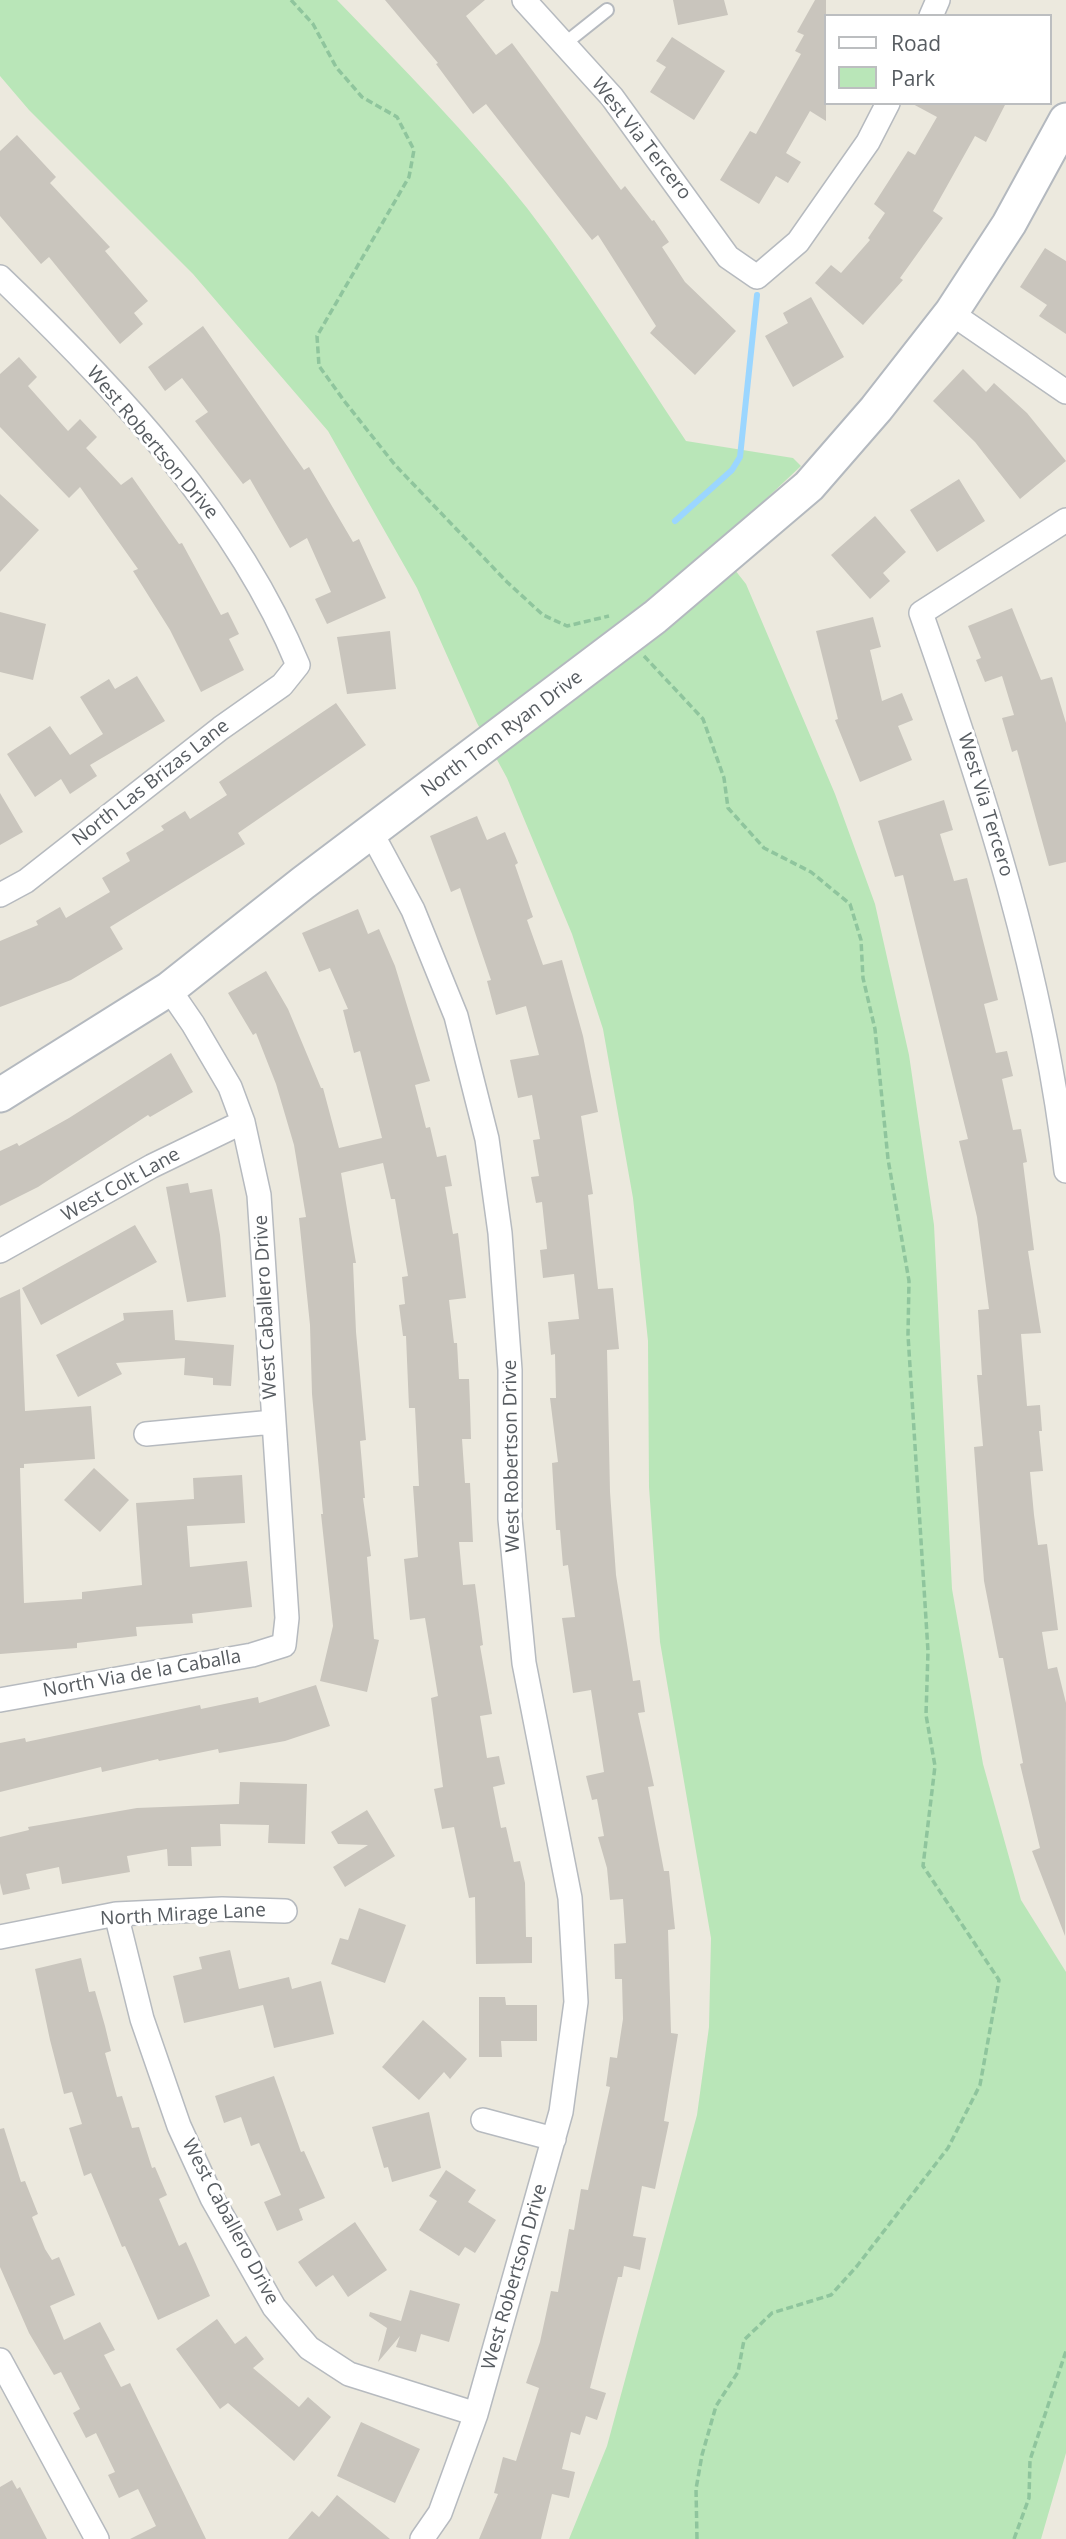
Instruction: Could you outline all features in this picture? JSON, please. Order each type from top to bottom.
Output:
[{"type":"street","name":"West Via Tercero","points":[[524,0],[612,97],[728,257],[757,277],[798,242],[868,142],[887,105]]},
{"type":"street","name":"North Tom Ryan Drive","points":[[0,1095],[169,989],[628,638],[729,557],[809,486],[876,409],[951,313],[1009,224],[1066,120]]},
{"type":"street","name":"West Robertson Drive","points":[[0,277],[128,409],[215,516],[285,633],[298,665]]},
{"type":"street","points":[[951,313],[1066,392]]},
{"type":"street","name":"West Via Tercero","points":[[1066,520],[921,613],[963,733],[1017,909],[1056,1084],[1066,1171]]},
{"type":"street","name":"North Las Brizas Lane","points":[[0,895],[26,881],[221,728],[282,685],[298,665]]},
{"type":"street","name":"West Robertson Drive","points":[[371,832],[414,910],[456,1016],[487,1139],[500,1233],[510,1370],[510,1520],[524,1662],[570,1898],[576,2002],[561,2112],[476,2414],[440,2513],[422,2539]]},
{"type":"street","name":"West Caballero Drive","points":[[169,989],[230,1087],[243,1122],[259,1195],[287,1618],[284,1646]]},
{"type":"street","name":"West Colt Lane","points":[[0,1251],[152,1166],[243,1122]]},
{"type":"street","points":[[146,1434],[273,1422]]},
{"type":"street","name":"North Via de la Caballa","points":[[0,1700],[252,1655],[284,1646]]},
{"type":"street","name":"North Mirage Lane","points":[[0,1937],[117,1914],[222,1909],[285,1911]]},
{"type":"street","name":"West Caballero Drive","points":[[117,1914],[142,2019],[179,2126],[212,2198],[274,2307],[309,2348],[349,2374],[476,2414]]},
{"type":"street","points":[[483,2120],[554,2139]]},
{"type":"street","points":[[0,2360],[97,2539]]},
{"type":"lane","points":[[563,45],[607,10]]},
{"type":"path","points":[[291,0],[313,24],[336,67],[362,97],[397,117],[414,150],[409,177],[317,336],[319,366],[395,465],[543,615],[568,626],[613,614],[628,638],[704,719],[724,778],[728,808],[764,848],[811,872],[850,904],[861,940],[863,978],[875,1029],[888,1158],[909,1281],[908,1335],[928,1651],[926,1715],[935,1766],[923,1866],[999,1980],[980,2085],[948,2148],[858,2266],[831,2295],[772,2313],[744,2340],[738,2372],[716,2406],[702,2455],[696,2489],[697,2539]]},
{"type":"path","points":[[1014,2539],[1030,2498],[1030,2460],[1066,2351]]},
{"type":"green space","points":[[0,0],[337,0],[459,128],[527,208],[589,294],[686,441],[793,458],[801,466],[716,546],[746,584],[835,794],[875,904],[909,1055],[934,1225],[952,1589],[983,1764],[1021,1900],[1066,1972],[1066,2453],[1041,2539],[569,2539],[607,2446],[697,2115],[709,2027],[711,1938],[660,1642],[649,1487],[648,1341],[633,1198],[603,1029],[572,934],[507,778],[477,723],[417,588],[328,431],[193,274],[29,110],[0,76]]},
{"type":"building","points":[[385,0],[485,0],[466,16],[496,55],[512,43],[621,190],[625,186],[652,221],[654,220],[669,242],[662,247],[685,282],[736,331],[695,375],[650,333],[656,326],[598,235],[592,240],[486,104],[473,114],[436,64],[438,63]]},
{"type":"building","points":[[673,0],[724,0],[728,15],[678,25]]},
{"type":"building","points":[[815,0],[826,0],[826,121],[810,111],[786,153],[801,162],[788,183],[776,176],[759,204],[720,180],[750,131],[756,134],[801,54],[795,51],[804,35],[797,32]]},
{"type":"building","points":[[672,37],[725,71],[694,120],[650,92],[666,67],[656,61]]},
{"type":"building","points":[[915,105],[1005,105],[986,142],[975,136],[933,211],[943,218],[900,278],[903,280],[863,325],[815,283],[831,265],[841,273],[870,240],[868,238],[885,213],[874,204],[908,151],[915,155],[937,117]]},
{"type":"building","points":[[17,135],[56,177],[50,183],[110,247],[105,251],[148,301],[134,313],[143,324],[120,344],[49,257],[41,264],[0,216],[0,151]]},
{"type":"building","points":[[1045,248],[1066,261],[1066,334],[1039,316],[1047,305],[1020,287]]},
{"type":"building","points":[[811,297],[844,357],[793,387],[765,336],[788,323],[783,313]]},
{"type":"building","points":[[203,326],[304,470],[309,467],[353,542],[359,539],[386,598],[327,624],[315,599],[331,592],[307,538],[290,548],[250,479],[243,484],[195,421],[208,412],[182,378],[165,391],[148,367]]},
{"type":"building","points":[[19,357],[37,377],[28,386],[68,431],[80,419],[97,437],[86,448],[121,485],[132,477],[179,544],[182,543],[221,615],[228,612],[239,634],[229,639],[244,670],[201,692],[170,630],[133,571],[138,569],[80,487],[69,498],[0,427],[0,374]]},
{"type":"building","points":[[963,369],[986,392],[994,383],[1027,413],[1066,461],[1020,499],[975,442],[933,401]]},
{"type":"building","points":[[959,479],[985,521],[937,552],[910,510]]},
{"type":"building","points":[[0,494],[39,530],[0,572]]},
{"type":"building","points":[[875,516],[906,552],[883,573],[890,581],[870,599],[831,555]]},
{"type":"building","points":[[1012,608],[1041,680],[1052,677],[1066,723],[1066,862],[1049,866],[1017,750],[1012,752],[1002,718],[1014,715],[1002,676],[985,682],[976,660],[981,658],[968,626]]},
{"type":"building","points":[[0,612],[46,624],[33,680],[0,672]]},
{"type":"building","points":[[873,617],[881,647],[870,650],[882,701],[902,693],[913,720],[898,726],[912,760],[860,782],[835,720],[838,719],[816,631]]},
{"type":"building","points":[[390,631],[396,689],[347,694],[337,637]]},
{"type":"building","points":[[137,676],[165,721],[90,765],[97,776],[70,794],[61,779],[35,797],[7,754],[50,726],[70,755],[103,734],[80,697],[109,679],[115,689]]},
{"type":"building","points":[[336,703],[366,745],[238,833],[245,844],[110,927],[123,949],[71,980],[0,1007],[0,941],[38,925],[36,921],[60,907],[66,918],[110,892],[102,878],[130,861],[126,853],[164,830],[161,826],[185,811],[190,819],[227,795],[219,782]]},
{"type":"building","points":[[0,793],[23,832],[0,845]]},
{"type":"building","points":[[944,800],[953,830],[940,834],[954,881],[967,878],[998,1000],[984,1004],[996,1053],[1007,1051],[1013,1076],[1002,1079],[1013,1130],[1021,1129],[1027,1162],[1023,1163],[1034,1250],[1028,1251],[1041,1333],[1021,1334],[1027,1406],[1040,1405],[1042,1431],[1039,1431],[1043,1471],[1030,1472],[1038,1545],[1047,1544],[1058,1630],[1042,1632],[1048,1669],[1057,1667],[1066,1703],[1065,1936],[1032,1851],[1040,1848],[1020,1764],[1023,1763],[1003,1658],[999,1658],[984,1581],[974,1447],[983,1446],[977,1375],[982,1375],[978,1310],[989,1309],[977,1217],[959,1141],[968,1139],[903,875],[895,877],[878,821]]},
{"type":"building","points":[[477,816],[487,840],[505,832],[518,863],[515,865],[533,917],[527,920],[543,965],[562,960],[583,1036],[598,1112],[581,1116],[593,1194],[588,1195],[598,1289],[613,1288],[619,1349],[607,1350],[610,1492],[616,1575],[633,1681],[640,1680],[645,1712],[638,1713],[654,1786],[648,1787],[664,1871],[669,1871],[675,1929],[668,1930],[671,2033],[678,2034],[664,2121],[669,2122],[655,2189],[642,2186],[633,2236],[646,2238],[640,2270],[624,2266],[622,2277],[618,2277],[590,2388],[606,2393],[597,2420],[586,2416],[580,2435],[571,2432],[562,2469],[575,2472],[569,2498],[552,2494],[541,2539],[479,2539],[498,2494],[494,2493],[503,2457],[516,2461],[539,2388],[526,2383],[540,2342],[551,2291],[558,2292],[569,2229],[574,2230],[581,2189],[588,2190],[610,2087],[606,2086],[610,2057],[617,2058],[623,2019],[622,1979],[615,1979],[614,1944],[626,1943],[623,1899],[610,1900],[607,1868],[598,1837],[604,1836],[597,1799],[592,1800],[586,1776],[604,1772],[591,1690],[573,1693],[562,1618],[575,1617],[568,1565],[563,1566],[560,1530],[556,1530],[552,1463],[558,1462],[550,1398],[556,1398],[555,1354],[551,1355],[548,1322],[579,1319],[574,1274],[543,1278],[540,1250],[547,1249],[542,1202],[536,1203],[531,1177],[539,1176],[533,1140],[540,1139],[532,1095],[518,1098],[510,1060],[539,1055],[526,1006],[496,1015],[487,981],[491,980],[460,888],[451,892],[430,836]]},
{"type":"building","points":[[358,909],[368,934],[379,929],[395,966],[430,1081],[415,1085],[426,1128],[430,1127],[437,1157],[446,1155],[452,1186],[445,1187],[453,1234],[458,1233],[466,1298],[449,1300],[454,1343],[457,1343],[459,1379],[469,1379],[471,1439],[462,1439],[465,1483],[470,1483],[473,1542],[459,1542],[463,1585],[475,1584],[483,1645],[480,1646],[492,1714],[480,1716],[487,1758],[499,1756],[505,1784],[493,1787],[501,1828],[506,1827],[514,1862],[520,1861],[525,1883],[526,1937],[532,1937],[532,1963],[476,1964],[475,1897],[469,1898],[454,1827],[442,1829],[434,1789],[443,1787],[431,1698],[438,1696],[425,1618],[410,1620],[404,1559],[418,1557],[413,1486],[419,1486],[415,1408],[409,1408],[406,1336],[403,1336],[399,1305],[405,1304],[402,1277],[408,1276],[395,1199],[391,1199],[383,1163],[341,1173],[356,1263],[353,1263],[356,1332],[366,1440],[360,1441],[363,1498],[371,1556],[367,1557],[374,1639],[379,1640],[367,1692],[320,1681],[333,1626],[321,1514],[310,1325],[299,1218],[306,1217],[294,1145],[276,1084],[256,1033],[253,1035],[228,993],[266,971],[288,1009],[323,1088],[339,1148],[382,1138],[360,1051],[354,1053],[343,1010],[348,1009],[330,968],[319,972],[302,933]]},
{"type":"building","points":[[171,1053],[193,1092],[150,1117],[148,1115],[38,1187],[0,1206],[0,1151],[17,1143],[19,1146],[69,1118]]},
{"type":"building","points":[[188,1183],[190,1193],[212,1189],[226,1297],[187,1302],[166,1187]]},
{"type":"building","points":[[135,1225],[157,1262],[41,1325],[22,1288]]},
{"type":"building","points":[[20,1289],[25,1411],[91,1406],[95,1459],[24,1464],[24,1468],[20,1468],[24,1603],[82,1599],[82,1592],[142,1585],[136,1503],[194,1499],[193,1478],[242,1475],[245,1523],[187,1526],[190,1567],[247,1561],[252,1607],[192,1614],[193,1623],[136,1627],[137,1636],[77,1643],[77,1648],[0,1654],[0,1298]]},
{"type":"building","points":[[173,1310],[175,1340],[234,1345],[231,1386],[213,1385],[213,1378],[184,1375],[185,1358],[116,1363],[122,1374],[78,1397],[56,1355],[124,1320],[123,1313]]},
{"type":"building","points":[[94,1468],[129,1500],[100,1532],[64,1500]]},
{"type":"building","points":[[316,1685],[330,1726],[285,1741],[219,1753],[218,1749],[159,1761],[158,1759],[102,1772],[101,1767],[0,1792],[0,1743],[25,1738],[26,1742],[200,1705],[201,1709],[258,1697],[259,1703]]},
{"type":"building","points":[[240,1782],[307,1784],[305,1844],[268,1843],[269,1825],[220,1824],[221,1846],[191,1847],[192,1866],[168,1866],[167,1849],[127,1856],[130,1872],[62,1884],[59,1867],[26,1874],[30,1889],[3,1895],[0,1883],[0,1837],[29,1830],[28,1827],[137,1808],[239,1804]]},
{"type":"building","points":[[367,1810],[395,1856],[345,1887],[333,1867],[368,1845],[338,1844],[331,1832]]},
{"type":"building","points":[[359,1908],[406,1925],[385,1983],[331,1964],[340,1938],[348,1940]]},
{"type":"building","points":[[230,1950],[239,1989],[289,1977],[292,1989],[321,1981],[334,2034],[274,2048],[263,2005],[184,2023],[173,1976],[202,1969],[199,1957]]},
{"type":"building","points":[[81,1958],[89,1992],[95,1991],[105,2026],[111,2051],[105,2053],[117,2097],[122,2096],[132,2128],[139,2127],[152,2168],[155,2167],[167,2195],[159,2199],[179,2246],[186,2242],[210,2296],[158,2320],[125,2246],[122,2247],[91,2173],[84,2176],[69,2128],[82,2124],[72,2092],[64,2094],[50,2040],[35,1969]]},
{"type":"building","points":[[479,1997],[505,1997],[506,2005],[537,2005],[537,2041],[501,2041],[502,2057],[479,2057]]},
{"type":"building","points":[[423,2020],[467,2059],[450,2079],[444,2072],[419,2100],[382,2067]]},
{"type":"building","points":[[274,2076],[301,2152],[304,2151],[325,2198],[299,2209],[303,2220],[277,2231],[264,2202],[281,2195],[259,2143],[251,2146],[241,2117],[224,2123],[215,2096]]},
{"type":"building","points":[[429,2112],[441,2168],[392,2182],[388,2167],[384,2168],[372,2127]]},
{"type":"building","points":[[4,2128],[21,2182],[25,2181],[38,2214],[32,2217],[45,2249],[52,2260],[59,2257],[75,2295],[50,2306],[64,2340],[100,2322],[115,2350],[104,2355],[121,2387],[130,2383],[206,2539],[130,2539],[156,2526],[138,2489],[119,2498],[108,2475],[115,2472],[96,2433],[86,2438],[73,2413],[80,2409],[61,2372],[54,2375],[29,2333],[0,2267],[0,2129]]},
{"type":"building","points":[[446,2170],[476,2190],[468,2202],[496,2220],[475,2253],[465,2247],[459,2256],[419,2230],[437,2201],[429,2196]]},
{"type":"building","points":[[355,2222],[387,2270],[348,2297],[333,2275],[316,2287],[298,2262]]},
{"type":"building","points":[[410,2290],[460,2304],[449,2342],[421,2334],[416,2352],[396,2347],[400,2336],[378,2362],[387,2328],[369,2316],[370,2312],[401,2321]]},
{"type":"building","points":[[217,2319],[235,2344],[246,2336],[264,2359],[253,2368],[299,2407],[308,2397],[331,2417],[294,2461],[228,2403],[220,2409],[176,2349]]},
{"type":"building","points":[[361,2422],[420,2449],[395,2503],[337,2476]]},
{"type":"building","points":[[12,2480],[17,2489],[20,2487],[47,2539],[0,2539],[0,2487]]},
{"type":"building","points":[[337,2495],[390,2539],[288,2539],[312,2511],[319,2517]]},
{"type":"waterway","points":[[675,521],[732,470],[740,457],[757,295]]}]
